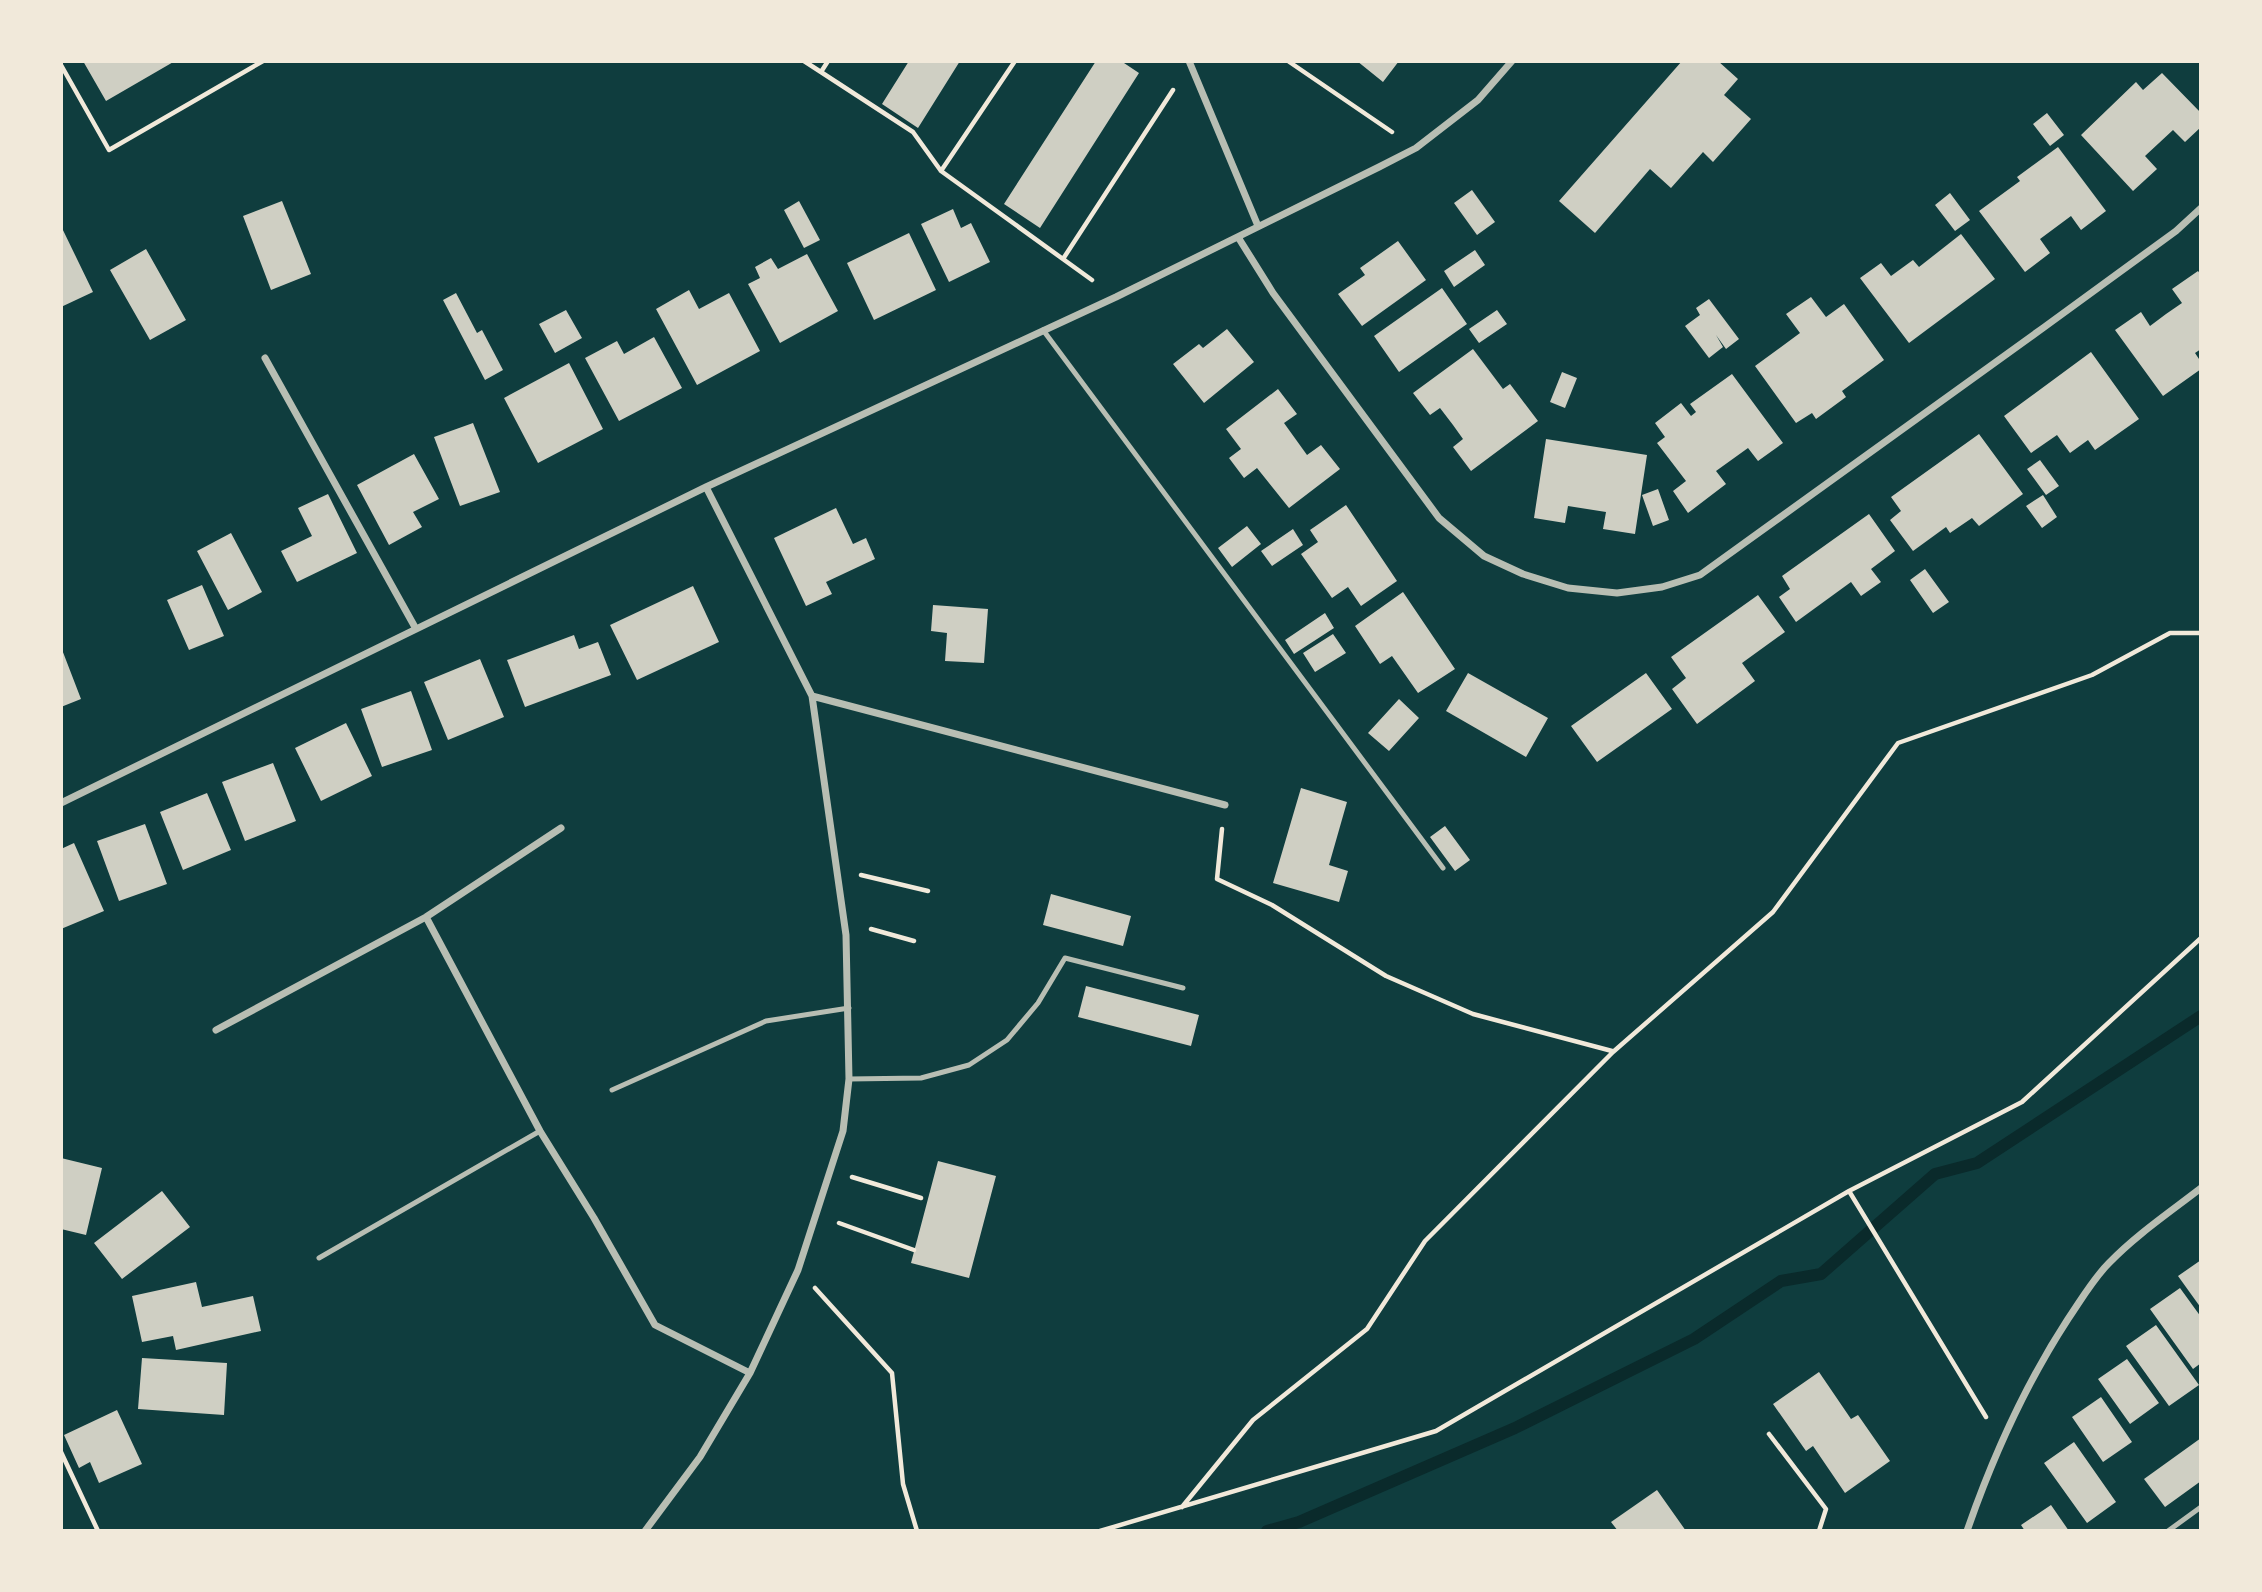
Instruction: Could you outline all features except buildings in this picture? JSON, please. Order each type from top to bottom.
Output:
[{"type":"street","points":[[61,803],[706,487],[1116,297],[1416,148],[1478,100],[1512,61]]},
{"type":"street","points":[[1189,63],[1258,226]]},
{"type":"street","points":[[1238,237],[1273,293],[1439,518],[1484,556],[1523,574],[1568,588],[1617,593],[1662,587],[1700,575],[2176,231],[2201,208]]},
{"type":"street","points":[[265,358],[416,629]]},
{"type":"street","points":[[645,1531],[700,1457],[750,1373],[798,1270],[843,1132],[849,1079],[849,1009],[844,922],[812,696],[706,487]]},
{"type":"street","points":[[812,696],[1225,805]]},
{"type":"street","points":[[216,1030],[426,917],[561,828]]},
{"type":"street","points":[[426,917],[540,1130],[594,1218],[654,1325],[750,1373]]},
{"type":"street","points":[[1967,1531],[1988,1470],[2001,1442],[2060,1331],[2101,1272],[2137,1238],[2201,1188]]},
{"type":"lane","points":[[1043,330],[1443,868]]},
{"type":"lane","points":[[849,1079],[921,1079],[969,1065],[1007,1040],[1038,1003],[1065,958],[1182,988]]},
{"type":"lane","points":[[612,1090],[766,1021],[849,1009]]},
{"type":"lane","points":[[319,1258],[540,1130]]},
{"type":"lane","points":[[2168,1531],[2201,1507]]},
{"type":"path","points":[[61,65],[109,150],[263,61]]},
{"type":"path","points":[[804,61],[913,132],[941,170],[1116,297]]},
{"type":"path","points":[[821,72],[828,61]]},
{"type":"path","points":[[941,170],[1014,61]]},
{"type":"path","points":[[1288,61],[1416,148]]},
{"type":"path","points":[[1063,259],[1189,63]]},
{"type":"path","points":[[1182,1507],[1253,1420],[1367,1329],[1425,1241],[1613,1052],[1773,912],[1898,743],[2092,675],[2171,633],[2201,633]]},
{"type":"path","points":[[1225,805],[1217,879],[1272,905],[1386,976],[1473,1014],[1613,1052]]},
{"type":"path","points":[[836,868],[928,891]]},
{"type":"path","points":[[844,922],[914,941]]},
{"type":"path","points":[[1100,1531],[1436,1431],[1849,1191],[2022,1102],[2201,938]]},
{"type":"path","points":[[831,1170],[922,1198]]},
{"type":"path","points":[[1849,1191],[2001,1442]]},
{"type":"path","points":[[816,1215],[914,1250]]},
{"type":"path","points":[[798,1270],[892,1373],[903,1484],[917,1531]]},
{"type":"path","points":[[1769,1434],[1826,1509],[1819,1531]]},
{"type":"path","points":[[61,1452],[98,1531]]},
{"type":"waterway","points":[[1267,1531],[1299,1522],[1515,1428],[1694,1339],[1781,1281],[1821,1274],[1935,1174],[1977,1163],[2201,1016]]}]
